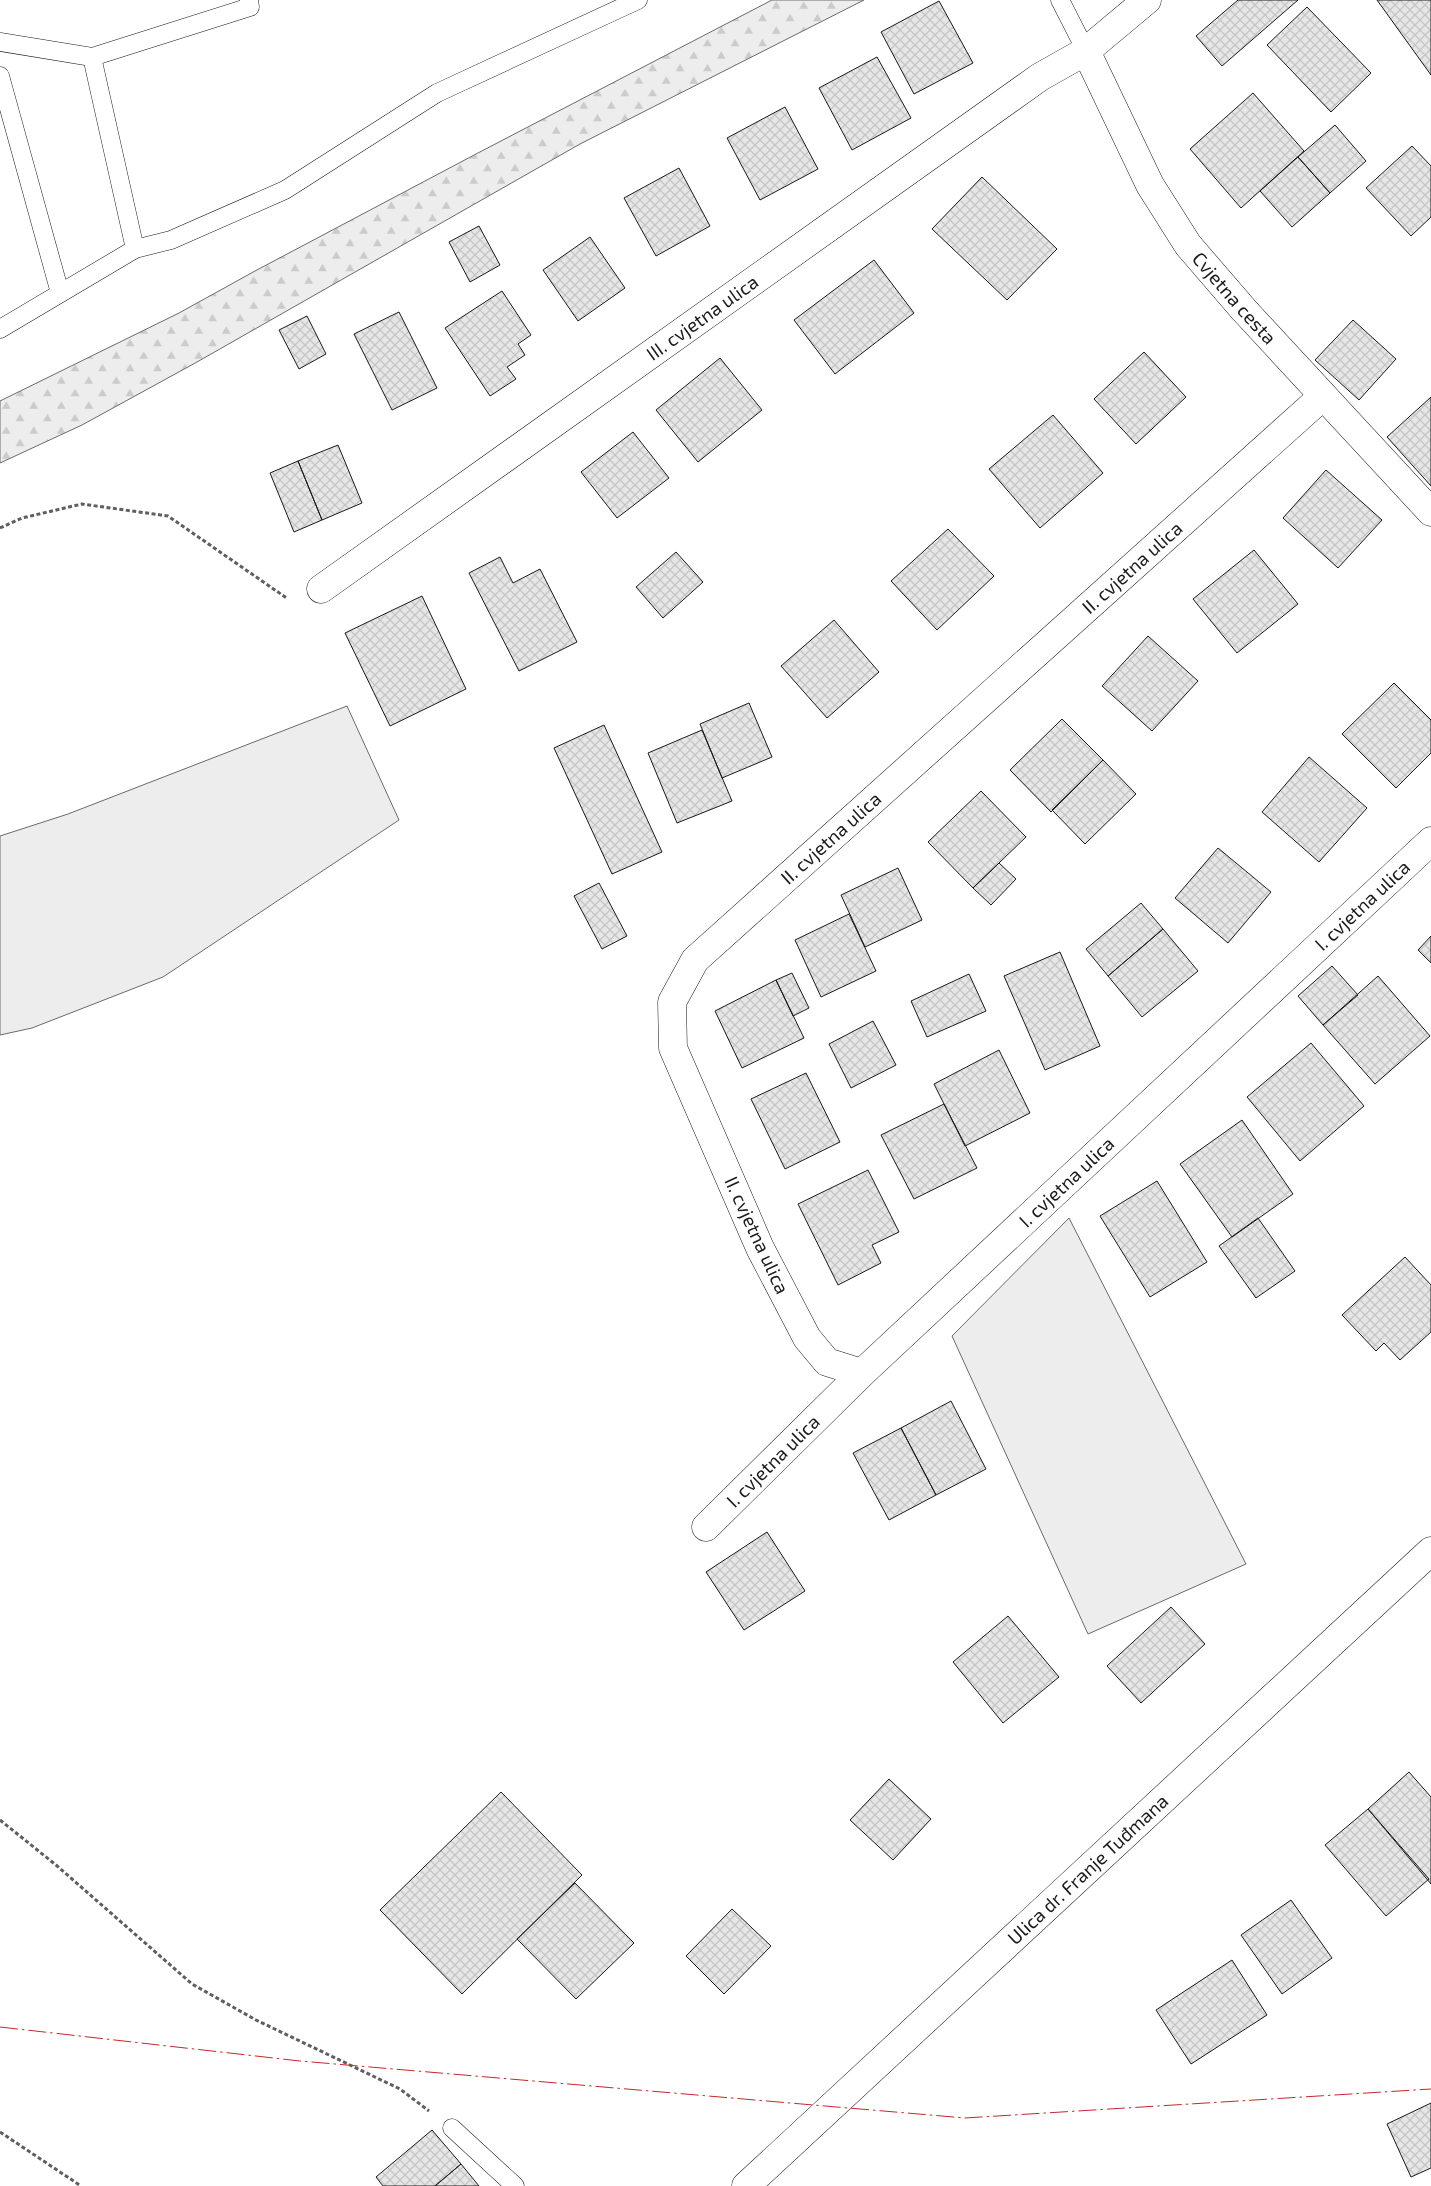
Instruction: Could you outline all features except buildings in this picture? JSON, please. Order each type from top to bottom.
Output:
[{"type":"street","name":"III. cvjetna ulica","points":[[321,589],[1040,77],[1086,51],[1147,0]]},
{"type":"street","name":"Cvjetna cesta","points":[[1086,51],[1150,186],[1188,245],[1323,396],[1431,512]]},
{"type":"street","name":"II. cvjetna ulica","points":[[862,1373],[827,1362],[807,1338],[760,1248],[673,1048],[672,1002],[695,960],[1323,396]]},
{"type":"street","name":"I. cvjetna ulica","points":[[706,1527],[862,1373],[1431,842]]},
{"type":"street","name":"Ulica dr. Franje Tuđmana","points":[[746,2186],[1431,1551]]},
{"type":"lane","points":[[0,42],[92,57],[250,7],[249,0]]},
{"type":"lane","points":[[0,329],[135,249],[171,240],[284,190],[437,93],[638,0]]},
{"type":"lane","points":[[1060,0],[1086,51]]},
{"type":"lane","points":[[92,57],[135,249]]},
{"type":"lane","points":[[0,76],[60,293]]},
{"type":"lane","points":[[452,2128],[515,2186]]},
{"type":"path","points":[[0,528],[22,518],[82,504],[168,516],[287,599],[321,589]]},
{"type":"path","points":[[0,1820],[192,1984],[256,2020],[400,2089],[452,2128]]},
{"type":"path","points":[[0,2132],[81,2186]]},
{"type":"shaded area","points":[[347,706],[399,820],[163,977],[32,1028],[0,1035],[0,836],[68,814]]},
{"type":"shaded area","points":[[1069,1218],[1246,1564],[1088,1634],[952,1336]]},
{"type":"green space","points":[[772,0],[864,0],[580,144],[197,362],[82,425],[0,463],[0,401],[179,313],[476,154]]},
{"type":"power","points":[[0,2027],[300,2061],[965,2118],[1431,2089]]}]
